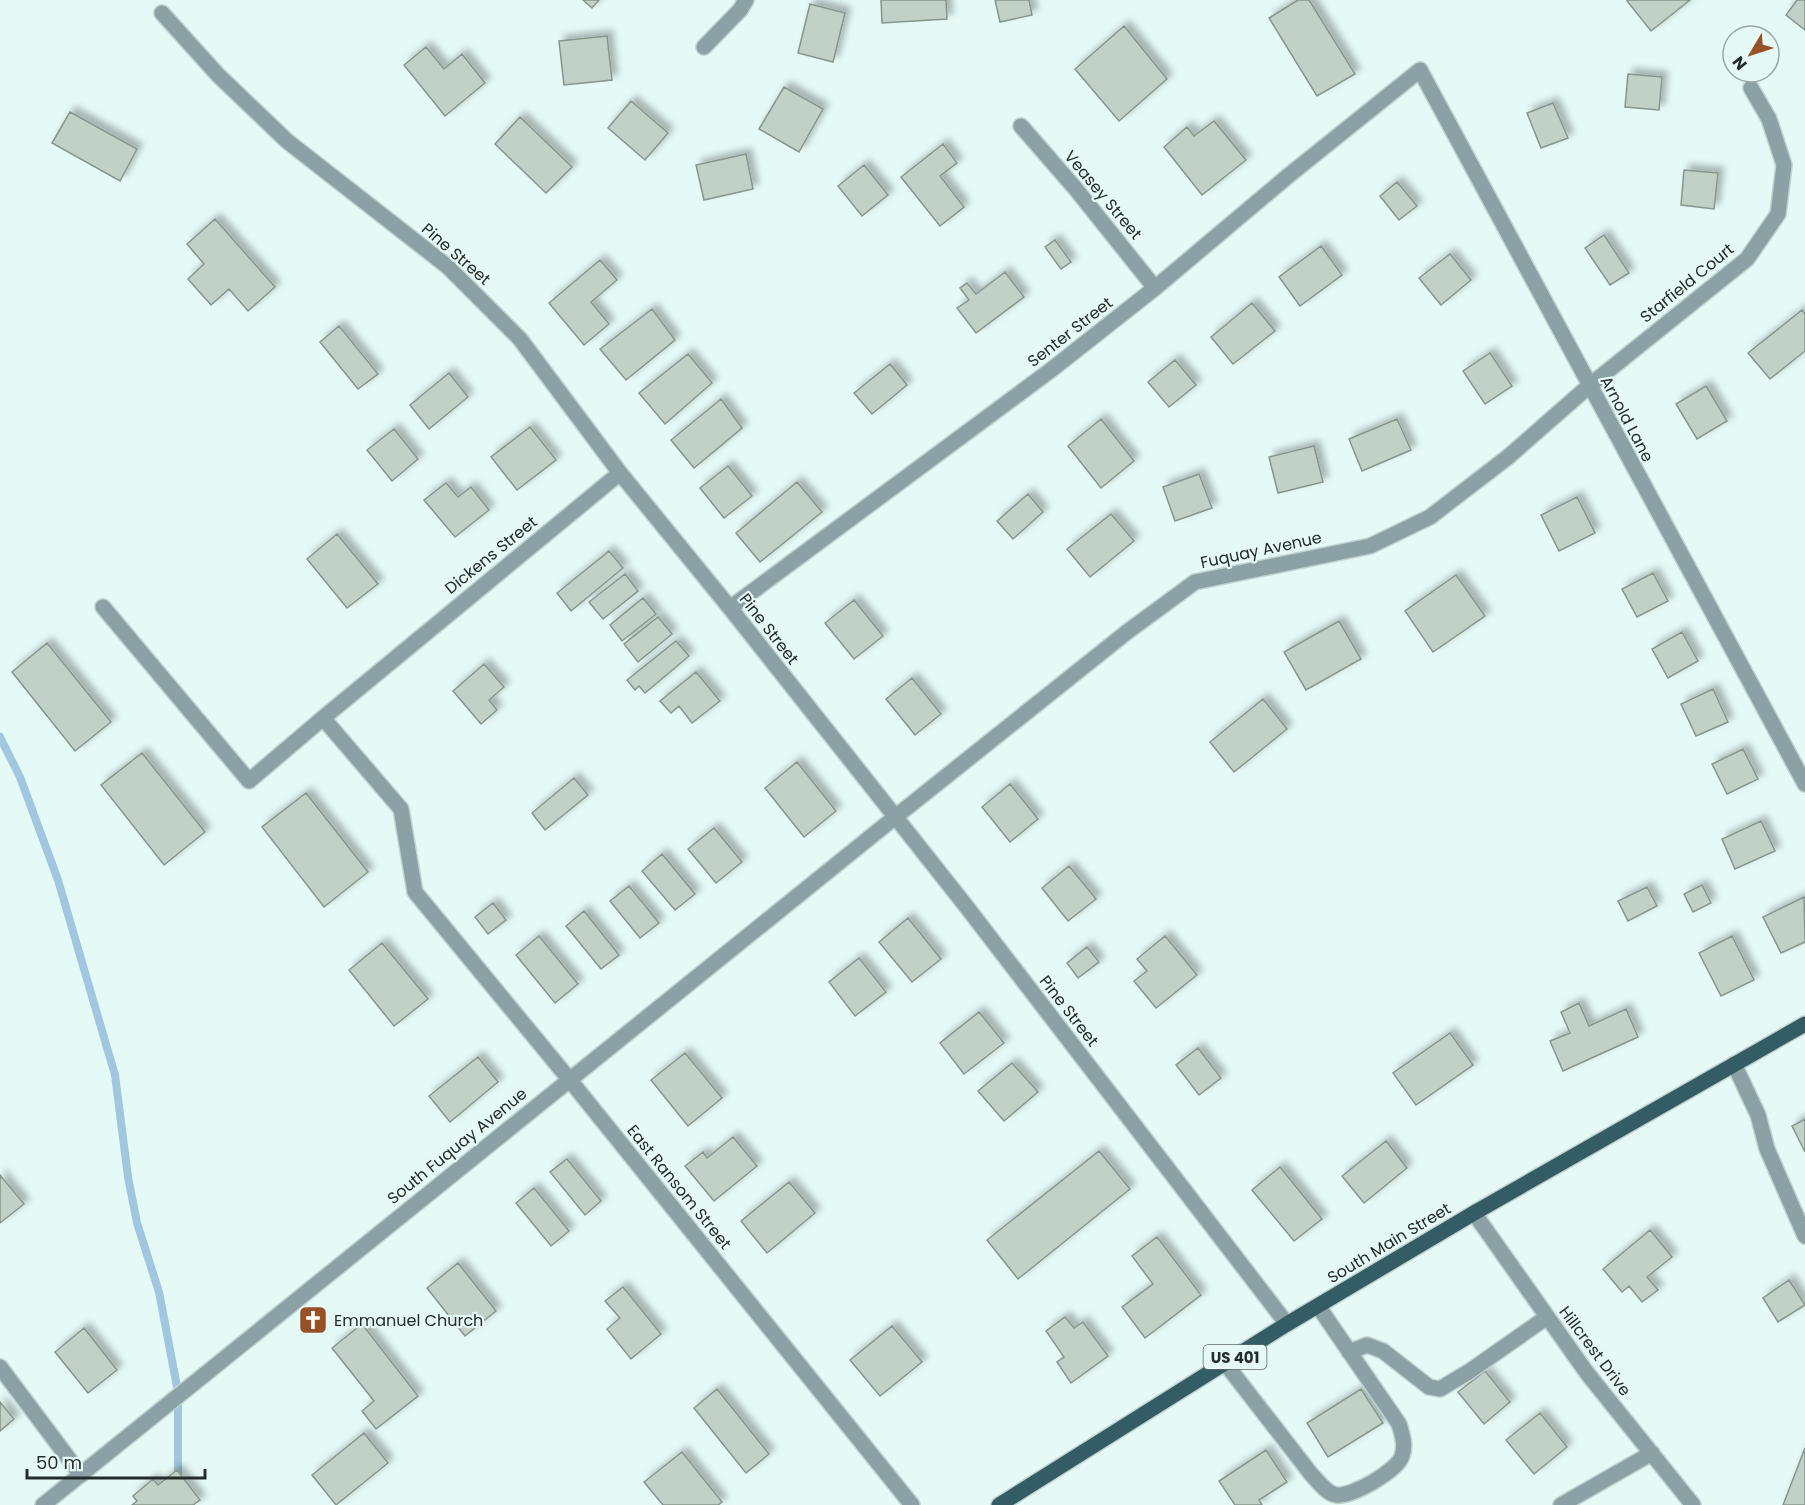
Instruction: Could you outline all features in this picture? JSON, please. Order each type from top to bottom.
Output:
[{"type":"main road","name":"South Main Street","points":[[999,1505],[1287,1324],[1474,1213],[1734,1064],[1804,1028]]},
{"type":"street","points":[[704,47],[740,10],[746,0]]},
{"type":"street","name":"Pine Street","points":[[162,13],[218,75],[287,141],[447,266],[519,339],[620,473],[966,906],[1287,1324]]},
{"type":"street","name":"Senter Street","points":[[730,608],[1051,370],[1155,288],[1420,70]]},
{"type":"street","name":"Arnold Lane","points":[[1420,70],[1805,784]]},
{"type":"street","name":"Starfield Court","points":[[1589,386],[1747,259],[1778,214],[1784,165],[1769,119],[1751,88]]},
{"type":"street","name":"Veasey Street","points":[[1021,126],[1075,188],[1155,288]]},
{"type":"street","name":"Fuquay Avenue","points":[[894,818],[1127,632],[1196,582],[1370,546],[1431,517],[1508,457],[1589,386]]},
{"type":"street","name":"Dickens Street","points":[[103,607],[249,781],[385,665],[620,473]]},
{"type":"street","name":"East Ransom Street","points":[[323,718],[401,809],[415,892],[912,1505]]},
{"type":"street","name":"South Fuquay Avenue","points":[[43,1505],[894,818]]},
{"type":"street","points":[[1734,1064],[1758,1115],[1767,1149],[1805,1236]]},
{"type":"street","name":"Hillcrest Drive","points":[[1474,1213],[1587,1373],[1693,1505]]},
{"type":"street","points":[[1225,1363],[1326,1490],[1336,1495],[1348,1494],[1389,1472],[1402,1457],[1404,1443],[1398,1424],[1318,1306]]},
{"type":"street","points":[[1349,1352],[1367,1345],[1383,1351],[1429,1387],[1440,1389],[1470,1371],[1547,1317]]},
{"type":"street","points":[[0,1367],[81,1475]]},
{"type":"street","points":[[1561,1505],[1652,1453]]},
{"type":"building","points":[[583,0],[599,0],[592,8]]},
{"type":"building","points":[[881,0],[946,0],[947,19],[882,23]]},
{"type":"building","points":[[995,0],[1029,0],[1032,15],[1000,22]]},
{"type":"building","points":[[1298,0],[1309,0],[1355,74],[1317,96],[1269,18]]},
{"type":"building","points":[[1690,0],[1651,31],[1627,1]]},
{"type":"building","points":[[1797,0],[1805,0],[1805,30],[1786,15]]},
{"type":"building","points":[[810,4],[845,13],[833,62],[798,53]]},
{"type":"building","points":[[1124,26],[1167,79],[1119,121],[1075,69]]},
{"type":"building","points":[[607,36],[612,80],[564,85],[559,41]]},
{"type":"building","points":[[426,47],[444,69],[462,54],[485,83],[445,116],[404,65]]},
{"type":"building","points":[[1628,74],[1662,77],[1659,110],[1625,107]]},
{"type":"building","points":[[784,87],[823,109],[799,152],[759,129]]},
{"type":"building","points":[[631,101],[668,133],[645,160],[608,128]]},
{"type":"building","points":[[1553,103],[1568,138],[1541,148],[1527,113]]},
{"type":"building","points":[[70,112],[137,149],[120,181],[52,143]]},
{"type":"building","points":[[520,117],[572,167],[546,193],[495,144]]},
{"type":"building","points":[[1214,121],[1246,160],[1202,195],[1164,147],[1187,127],[1194,136]]},
{"type":"building","points":[[943,144],[957,163],[940,176],[964,207],[940,226],[901,177]]},
{"type":"building","points":[[746,154],[753,189],[704,200],[696,165]]},
{"type":"building","points":[[864,165],[888,195],[862,216],[838,186]]},
{"type":"building","points":[[1684,170],[1718,173],[1714,209],[1681,205]]},
{"type":"building","points":[[1397,182],[1417,206],[1399,220],[1380,196]]},
{"type":"building","points":[[215,219],[275,287],[248,311],[229,289],[211,305],[188,279],[204,264],[187,244]]},
{"type":"building","points":[[1604,235],[1629,273],[1610,285],[1585,248]]},
{"type":"building","points":[[1055,240],[1071,262],[1061,269],[1045,247]]},
{"type":"building","points":[[1321,246],[1342,275],[1300,306],[1279,277]]},
{"type":"building","points":[[1450,254],[1471,280],[1441,305],[1419,278]]},
{"type":"building","points":[[600,260],[617,280],[591,302],[609,324],[584,345],[549,303]]},
{"type":"building","points":[[1005,272],[1024,297],[976,333],[957,308],[969,300],[960,288],[967,283],[976,294]]},
{"type":"building","points":[[1252,303],[1275,331],[1233,364],[1211,337]]},
{"type":"building","points":[[652,309],[675,340],[626,380],[600,349]]},
{"type":"building","points":[[1802,310],[1805,314],[1805,351],[1770,379],[1748,353]]},
{"type":"building","points":[[339,326],[378,374],[358,389],[320,342]]},
{"type":"building","points":[[1490,353],[1512,386],[1485,404],[1463,371]]},
{"type":"building","points":[[688,354],[712,383],[665,424],[639,393]]},
{"type":"building","points":[[1175,360],[1196,385],[1169,407],[1148,382]]},
{"type":"building","points":[[890,364],[907,385],[872,414],[854,393]]},
{"type":"building","points":[[449,373],[468,397],[429,429],[410,405]]},
{"type":"building","points":[[1706,386],[1727,421],[1697,439],[1676,404]]},
{"type":"building","points":[[721,399],[742,428],[694,468],[671,440]]},
{"type":"building","points":[[1101,419],[1134,461],[1101,488],[1068,446]]},
{"type":"building","points":[[1397,419],[1411,450],[1362,471],[1349,439]]},
{"type":"building","points":[[530,427],[556,460],[517,490],[491,457]]},
{"type":"building","points":[[394,429],[418,459],[392,481],[367,450]]},
{"type":"building","points":[[1314,446],[1323,482],[1278,493],[1269,457]]},
{"type":"building","points":[[728,466],[752,496],[724,518],[700,488]]},
{"type":"building","points":[[1199,474],[1212,508],[1175,521],[1163,487]]},
{"type":"building","points":[[797,482],[822,512],[760,562],[736,533]]},
{"type":"building","points":[[446,483],[458,497],[471,487],[489,510],[455,537],[424,500]]},
{"type":"building","points":[[1028,494],[1043,512],[1013,539],[997,521]]},
{"type":"building","points":[[1577,497],[1595,533],[1559,551],[1541,515]]},
{"type":"building","points":[[1111,514],[1134,541],[1090,577],[1067,549]]},
{"type":"building","points":[[337,534],[378,584],[347,608],[307,559]]},
{"type":"building","points":[[609,551],[623,568],[571,611],[557,593]]},
{"type":"building","points":[[1653,573],[1668,601],[1637,617],[1622,589]]},
{"type":"building","points":[[625,574],[638,591],[603,619],[589,602]]},
{"type":"building","points":[[1456,575],[1485,616],[1433,652],[1405,611]]},
{"type":"building","points":[[643,598],[656,614],[622,641],[610,625]]},
{"type":"building","points":[[854,600],[883,636],[854,659],[825,623]]},
{"type":"building","points":[[658,617],[672,634],[638,662],[624,644]]},
{"type":"building","points":[[1339,621],[1361,659],[1306,690],[1284,652]]},
{"type":"building","points":[[1682,632],[1698,661],[1668,678],[1652,649]]},
{"type":"building","points":[[676,641],[689,656],[645,693],[639,686],[635,690],[627,680]]},
{"type":"building","points":[[47,643],[111,722],[75,751],[12,672]]},
{"type":"building","points":[[484,664],[504,687],[489,700],[497,710],[481,724],[453,691]]},
{"type":"building","points":[[696,672],[720,701],[692,723],[679,706],[671,713],[660,701]]},
{"type":"building","points":[[912,678],[941,714],[915,735],[886,699]]},
{"type":"building","points":[[1713,689],[1728,722],[1696,736],[1681,704]]},
{"type":"building","points":[[1263,699],[1287,729],[1234,772],[1210,742]]},
{"type":"building","points":[[1743,749],[1758,779],[1727,794],[1712,764]]},
{"type":"building","points":[[142,753],[205,832],[164,865],[101,785]]},
{"type":"building","points":[[797,762],[836,811],[804,837],[765,788]]},
{"type":"building","points":[[574,778],[588,795],[545,830],[532,813]]},
{"type":"building","points":[[1010,784],[1038,819],[1010,842],[982,807]]},
{"type":"building","points":[[306,793],[368,872],[324,907],[262,827]]},
{"type":"building","points":[[1761,821],[1775,851],[1735,869],[1722,839]]},
{"type":"building","points":[[714,828],[742,862],[716,883],[688,849]]},
{"type":"building","points":[[662,854],[695,894],[675,910],[642,871]]},
{"type":"building","points":[[1069,866],[1096,899],[1068,921],[1042,888]]},
{"type":"building","points":[[1702,885],[1711,903],[1693,912],[1684,894]]},
{"type":"building","points":[[629,886],[659,923],[640,938],[610,901]]},
{"type":"building","points":[[1647,887],[1657,906],[1628,921],[1618,901]]},
{"type":"building","points":[[1804,897],[1805,942],[1781,953],[1763,917]]},
{"type":"building","points":[[493,903],[506,920],[488,934],[475,917]]},
{"type":"building","points":[[584,911],[619,955],[601,969],[566,926]]},
{"type":"building","points":[[908,918],[941,959],[912,982],[879,942]]},
{"type":"building","points":[[539,936],[578,984],[555,1003],[516,955]]},
{"type":"building","points":[[1165,936],[1197,975],[1156,1008],[1134,981],[1147,971],[1137,959]]},
{"type":"building","points":[[1732,936],[1754,980],[1721,996],[1699,953]]},
{"type":"building","points":[[382,943],[428,999],[394,1026],[349,970]]},
{"type":"building","points":[[1087,947],[1099,962],[1078,978],[1067,963]]},
{"type":"building","points":[[859,958],[886,992],[855,1016],[829,982]]},
{"type":"building","points":[[1579,1003],[1589,1026],[1626,1009],[1638,1037],[1563,1071],[1550,1041],[1570,1033],[1561,1012]]},
{"type":"building","points":[[979,1012],[1004,1043],[964,1074],[940,1043]]},
{"type":"building","points":[[1450,1033],[1473,1065],[1416,1105],[1393,1073]]},
{"type":"building","points":[[1198,1048],[1221,1078],[1199,1095],[1176,1065]]},
{"type":"building","points":[[685,1053],[722,1098],[688,1126],[651,1080]]},
{"type":"building","points":[[478,1057],[498,1082],[450,1122],[429,1096]]},
{"type":"building","points":[[1012,1063],[1038,1092],[1004,1121],[978,1091]]},
{"type":"building","points":[[1805,1119],[1805,1152],[1792,1126]]},
{"type":"building","points":[[733,1137],[757,1166],[714,1201],[685,1166],[703,1152],[707,1158]]},
{"type":"building","points":[[1386,1141],[1407,1168],[1364,1203],[1342,1176]]},
{"type":"building","points":[[1099,1151],[1130,1189],[1018,1279],[987,1240]]},
{"type":"building","points":[[567,1159],[601,1201],[585,1215],[550,1172]]},
{"type":"building","points":[[1280,1167],[1322,1219],[1294,1241],[1252,1190]]},
{"type":"building","points":[[0,1175],[24,1204],[0,1223]]},
{"type":"building","points":[[789,1182],[815,1213],[767,1253],[741,1221]]},
{"type":"building","points":[[534,1188],[569,1231],[551,1246],[516,1203]]},
{"type":"building","points":[[1650,1230],[1672,1257],[1647,1277],[1658,1290],[1642,1302],[1629,1286],[1622,1292],[1603,1269]]},
{"type":"building","points":[[1157,1237],[1201,1295],[1145,1338],[1122,1307],[1153,1284],[1132,1256]]},
{"type":"building","points":[[458,1263],[496,1311],[465,1336],[427,1288]]},
{"type":"building","points":[[1789,1280],[1805,1305],[1778,1322],[1763,1298]]},
{"type":"building","points":[[623,1287],[661,1334],[631,1359],[607,1329],[620,1318],[605,1301]]},
{"type":"building","points":[[1065,1317],[1074,1328],[1083,1322],[1108,1356],[1071,1383],[1057,1362],[1064,1357],[1046,1331]]},
{"type":"building","points":[[362,1324],[418,1396],[376,1429],[362,1411],[374,1401],[332,1348]]},
{"type":"building","points":[[892,1326],[922,1362],[880,1396],[850,1360]]},
{"type":"building","points":[[84,1328],[117,1370],[88,1393],[55,1352]]},
{"type":"building","points":[[1485,1371],[1510,1402],[1484,1424],[1458,1392]]},
{"type":"building","points":[[717,1389],[769,1454],[746,1473],[694,1408]]},
{"type":"building","points":[[1361,1389],[1383,1423],[1328,1457],[1307,1423]]},
{"type":"building","points":[[0,1402],[14,1419],[0,1431]]},
{"type":"building","points":[[1540,1413],[1567,1447],[1534,1474],[1506,1440]]},
{"type":"building","points":[[364,1433],[388,1463],[336,1505],[312,1475]]},
{"type":"building","points":[[1805,1448],[1805,1505],[1783,1505]]},
{"type":"building","points":[[1266,1450],[1287,1482],[1259,1500],[1262,1505],[1235,1505],[1219,1481]]},
{"type":"building","points":[[682,1452],[722,1502],[718,1505],[663,1505],[644,1482]]},
{"type":"building","points":[[177,1470],[200,1500],[193,1505],[132,1505],[137,1501],[133,1496],[153,1479],[158,1485]]},
{"type":"waterway","points":[[0,737],[20,777],[58,880],[115,1075],[128,1177],[137,1223],[159,1292],[178,1392],[178,1480]]},
{"type":"place","name":"Emmanuel Church","points":[[313,1320]]}]
